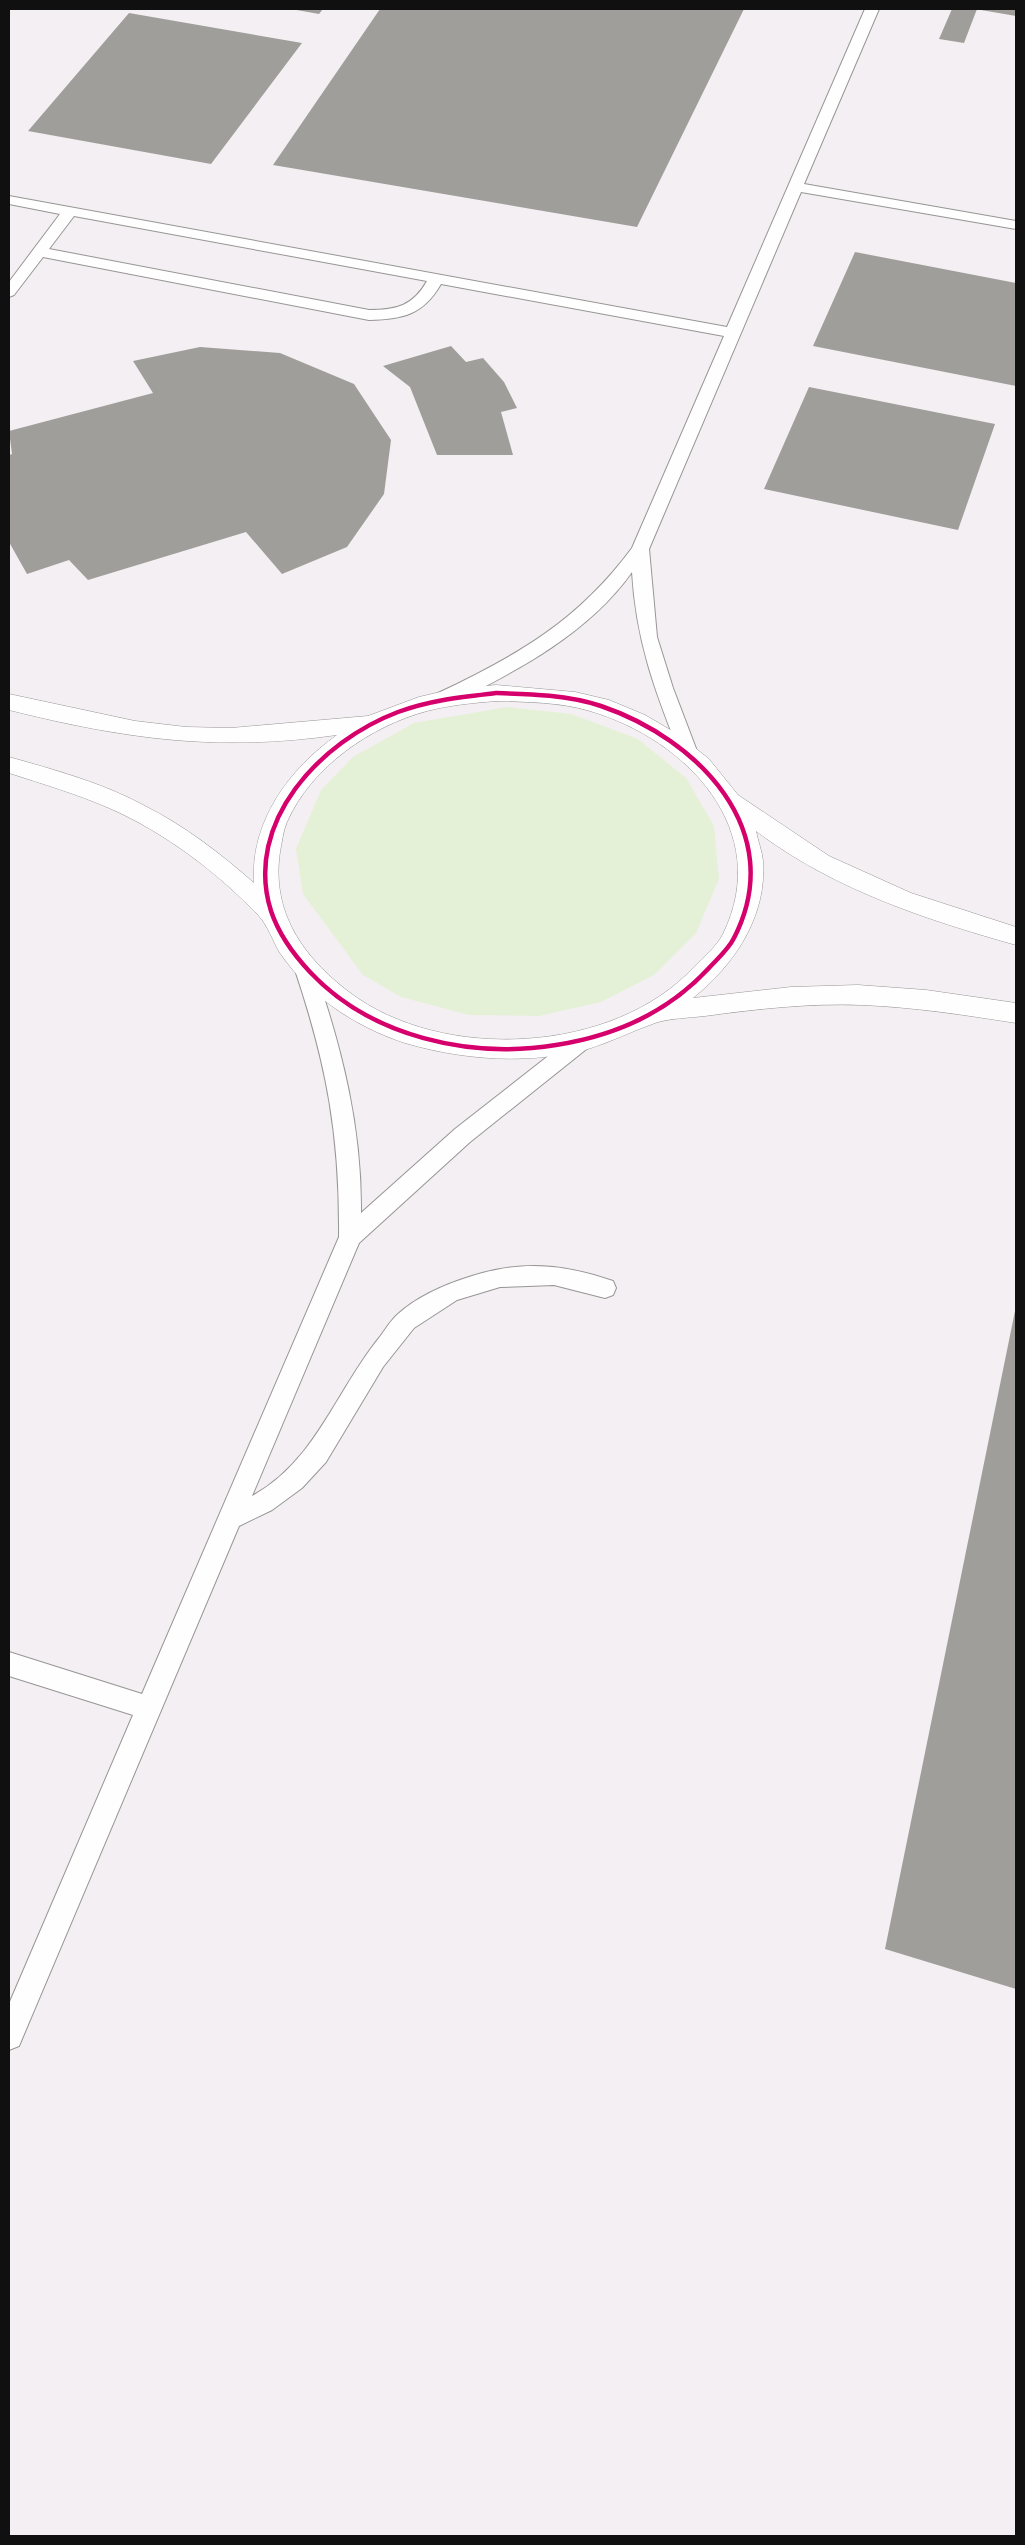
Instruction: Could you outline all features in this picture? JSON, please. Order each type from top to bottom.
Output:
[{"type":"street","points":[[496,693],[549,695],[601,706],[648,725],[688,751],[714,775],[733,802],[749,846],[749,893],[733,938],[701,980],[654,1014],[620,1030],[582,1041],[520,1050],[448,1044],[397,1031],[345,1004],[305,970],[284,942],[271,912],[265,867],[274,824],[297,784],[332,749],[376,722],[408,709],[443,699],[496,693]]},
{"type":"street","points":[[9,702],[132,730],[212,736],[294,733],[376,722]]},
{"type":"street","points":[[9,765],[83,788],[153,820],[215,862],[271,912]]},
{"type":"street","points":[[733,802],[795,847],[869,886],[950,918],[1016,936]]},
{"type":"street","points":[[654,1014],[744,1001],[835,995],[927,999],[1016,1013]]},
{"type":"lane","points":[[443,699],[507,668],[562,632],[606,592],[640,549],[872,9]]},
{"type":"lane","points":[[795,188],[1016,225]]},
{"type":"lane","points":[[9,200],[733,333]]},
{"type":"lane","points":[[9,292],[70,211]]},
{"type":"lane","points":[[39,252],[369,315],[389,315],[408,310],[422,302],[437,278]]},
{"type":"lane","points":[[640,549],[642,598],[651,647],[666,698],[688,751]]},
{"type":"lane","points":[[305,970],[326,1031],[341,1096],[349,1164],[350,1237]]},
{"type":"lane","points":[[9,2036],[350,1237],[464,1132],[582,1041]]},
{"type":"lane","points":[[229,1519],[263,1502],[294,1480],[318,1454],[375,1360],[406,1321],[450,1293],[500,1277],[554,1276],[605,1288]]},
{"type":"lane","points":[[9,1664],[149,1708]]},
{"type":"shaded area","points":[[9,9],[1016,9],[1016,2536],[9,2536]]},
{"type":"green space","points":[[507,707],[571,714],[638,739],[686,778],[714,826],[719,879],[696,933],[654,975],[601,1002],[539,1016],[469,1015],[401,997],[363,975],[303,894],[296,849],[321,790],[353,757],[414,723]]},
{"type":"building","points":[[291,9],[323,9],[319,14]]},
{"type":"building","points":[[380,9],[744,9],[637,227],[273,165]]},
{"type":"building","points":[[952,9],[977,9],[964,43],[939,39]]},
{"type":"building","points":[[1016,9],[1016,16],[981,10]]},
{"type":"building","points":[[129,13],[302,43],[211,164],[28,131]]},
{"type":"building","points":[[855,252],[1016,283],[1016,386],[813,346]]},
{"type":"building","points":[[451,346],[466,362],[483,358],[504,382],[517,408],[501,412],[513,455],[437,455],[410,387],[383,366]]},
{"type":"building","points":[[200,347],[280,353],[354,384],[391,440],[384,494],[347,547],[282,574],[246,532],[88,580],[69,560],[27,574],[9,542],[9,455],[12,454],[9,431],[153,393],[133,361]]},
{"type":"building","points":[[809,387],[995,424],[958,530],[764,489]]},
{"type":"building","points":[[1016,1311],[1016,1989],[885,1949]]},
{"type":"cycle path","points":[[496,693],[562,697],[588,702],[637,720],[671,740],[701,765],[725,794],[742,826],[751,861],[748,899],[734,938],[726,949],[695,982],[671,1002],[644,1018],[585,1040],[553,1046],[490,1048],[426,1039],[385,1025],[347,1004],[330,991],[301,963],[279,930],[267,894],[266,874],[273,826],[280,811],[299,783],[333,749],[374,723],[419,705],[462,696],[496,693]]}]
